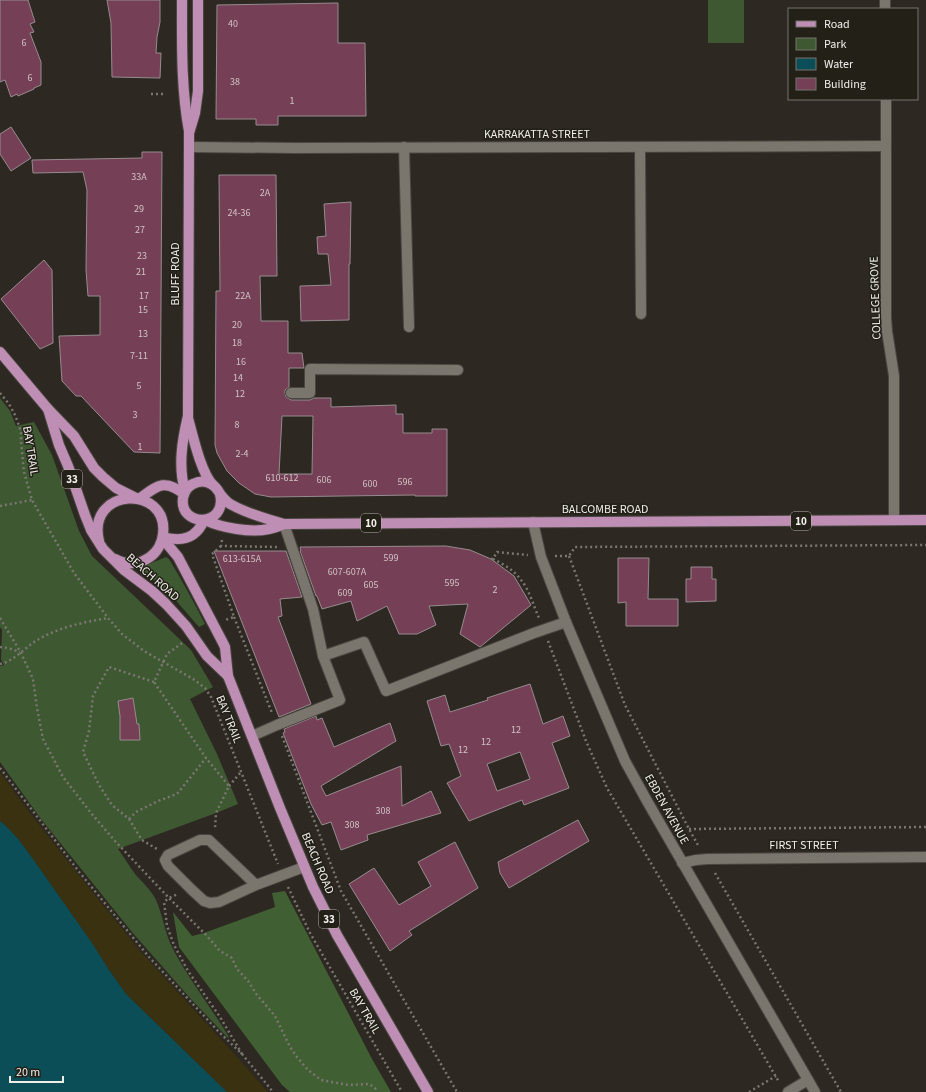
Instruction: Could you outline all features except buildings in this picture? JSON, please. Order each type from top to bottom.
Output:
[{"type":"main road","name":"BLUFF ROAD","points":[[182,0],[182,66],[185,112],[189,133],[188,416],[181,453],[184,492]]},
{"type":"main road","name":"BLUFF ROAD","points":[[189,133],[195,113],[198,91],[198,0]]},
{"type":"main road","name":"BEACH ROAD","points":[[0,352],[48,409],[74,436],[102,477],[116,488],[149,503],[160,515],[164,528],[163,538],[158,550],[147,559],[138,563],[128,563],[112,558],[91,530],[59,445],[48,409]]},
{"type":"main road","name":"BLUFF ROAD","points":[[188,416],[199,458],[208,479],[217,490]]},
{"type":"main road","points":[[104,549],[98,538],[100,520],[106,509],[119,500],[128,498],[138,499],[160,485],[174,487],[184,492],[194,483],[202,482],[209,483],[217,490],[221,501],[220,509],[213,516],[204,520],[197,532],[186,538],[163,538]]},
{"type":"main road","name":"BALCOMBE ROAD","points":[[217,490],[227,501],[237,508],[284,524],[926,520]]},
{"type":"main road","name":"BALCOMBE ROAD","points":[[184,492],[183,504],[186,512],[194,518],[214,524],[254,530],[270,529],[284,524]]},
{"type":"main road","name":"BEACH ROAD","points":[[163,538],[178,557],[225,647],[228,676],[313,887],[337,935],[428,1092]]},
{"type":"main road","name":"BEACH ROAD","points":[[104,549],[124,570],[152,591],[166,604],[186,626],[207,656],[228,676]]},
{"type":"street","name":"COLLEGE GROVE","points":[[886,100],[886,318],[894,376],[894,520]]},
{"type":"street","name":"KARRAKATTA STREET","points":[[189,147],[886,146]]},
{"type":"street","points":[[404,147],[409,327]]},
{"type":"street","points":[[640,147],[640,314]]},
{"type":"street","points":[[291,392],[310,392],[310,370],[458,370]]},
{"type":"street","name":"EBDEN AVENUE","points":[[533,522],[541,557],[566,622],[625,761],[682,863],[815,1092]]},
{"type":"street","points":[[252,736],[340,700],[323,656],[313,609],[284,524]]},
{"type":"street","points":[[323,656],[364,642],[386,691],[566,622]]},
{"type":"street","points":[[256,885],[209,840],[200,840],[168,855],[165,860],[168,866],[192,890],[204,901],[210,904],[219,902],[256,885],[304,866]]},
{"type":"street","name":"FIRST STREET","points":[[682,863],[707,859],[926,857]]},
{"type":"street","points":[[785,1089],[808,1080]]},
{"type":"path","points":[[151,94],[165,94]]},
{"type":"path","name":"BAY TRAIL","points":[[0,393],[9,404],[21,431],[24,472],[32,500],[74,573],[122,634],[144,651],[193,679],[205,688],[211,697],[282,875],[310,933],[402,1092]]},
{"type":"path","points":[[0,506],[32,500]]},
{"type":"path","points":[[569,556],[575,547],[926,544]]},
{"type":"path","points":[[221,546],[212,554],[234,617],[341,891],[457,1092]]},
{"type":"path","points":[[569,556],[541,557],[497,552],[492,559],[507,566],[522,580],[544,630],[586,741],[608,788],[785,1089]]},
{"type":"path","points":[[569,556],[625,705],[689,829],[841,1092]]},
{"type":"path","points":[[230,618],[234,617]]},
{"type":"path","points":[[0,618],[21,652],[33,679],[43,739],[63,777],[114,841],[220,951],[232,958],[237,968],[248,980],[257,995],[275,1016],[296,1057],[308,1070],[321,1080],[349,1085],[369,1084],[373,1086],[377,1092]]},
{"type":"path","points":[[0,664],[10,661],[39,639],[75,624],[108,618]]},
{"type":"path","points":[[0,647],[21,652]]},
{"type":"path","points":[[154,682],[163,662]]},
{"type":"path","points":[[168,855],[142,840],[128,819],[112,805],[99,785],[83,752],[89,731],[93,696],[109,667],[154,682],[206,758],[229,786]]},
{"type":"path","points":[[128,819],[136,812],[158,801],[177,794],[206,758]]},
{"type":"path","points":[[0,768],[80,873],[148,957],[219,1032],[242,1054],[273,1092]]},
{"type":"path","points":[[213,844],[216,813],[229,786],[241,772]]},
{"type":"path","points":[[689,829],[926,827]]},
{"type":"path","points":[[192,890],[169,898],[164,902],[167,926],[174,945],[188,971],[220,1017],[242,1054]]},
{"type":"path","points":[[749,1092],[776,1076]]},
{"type":"green space","points":[[708,0],[744,0],[744,43],[708,43]]},
{"type":"green space","points":[[0,398],[10,411],[16,426],[34,422],[52,455],[79,531],[92,556],[191,650],[213,687],[190,699],[217,754],[238,804],[118,849],[135,874],[154,896],[173,949],[186,972],[229,1037],[228,1038],[190,998],[132,932],[41,819],[0,762],[0,666],[4,665],[1,660],[2,630],[0,627]]},
{"type":"green space","points":[[166,557],[174,567],[205,624],[199,627],[172,596],[142,570],[142,567]]},
{"type":"green space","points":[[285,891],[372,1059],[391,1092],[290,1092],[282,1085],[179,947],[173,912],[192,936],[275,907],[272,893]]},
{"type":"sand","points":[[0,772],[23,804],[141,952],[268,1092],[227,1092],[126,994],[33,859],[19,840],[0,821]]},
{"type":"water","points":[[0,821],[19,840],[33,859],[126,994],[227,1092],[0,1092]]}]
